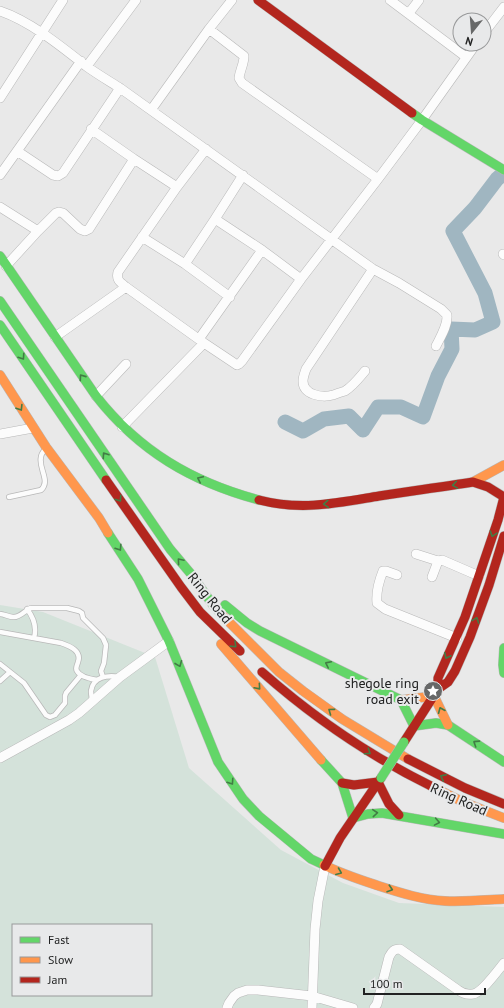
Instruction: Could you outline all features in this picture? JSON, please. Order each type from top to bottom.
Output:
[{"type":"main road","points":[[258,0],[422,120],[504,170]]},
{"type":"main road","points":[[0,256],[96,396],[122,427],[138,441],[162,458],[188,474],[210,484],[240,495],[264,501],[307,506],[334,504],[473,482],[504,465]]},
{"type":"main road","name":"Ring Road","points":[[0,301],[166,543],[225,619],[279,672],[342,719],[415,763],[464,788],[504,804]]},
{"type":"main road","name":"Ring Road","points":[[0,325],[147,539],[200,612],[291,698],[320,720],[375,756],[414,779],[462,802],[504,818]]},
{"type":"main road","points":[[0,375],[46,447],[100,518],[138,579],[169,641],[218,762],[243,799],[271,827],[311,859],[336,871],[402,893],[428,899],[445,901],[504,899]]},
{"type":"main road","points":[[448,725],[436,692],[438,678],[465,617],[504,497],[488,487],[473,482]]},
{"type":"main road","points":[[325,866],[340,838],[436,692],[448,682],[455,671],[470,637],[489,585],[504,536]]},
{"type":"main road","points":[[191,574],[231,611],[260,631],[401,700],[414,726]]},
{"type":"main road","points":[[200,612],[212,632],[250,678],[342,783],[353,818]]},
{"type":"main road","points":[[504,648],[504,673]]},
{"type":"main road","points":[[401,700],[436,692]]},
{"type":"main road","points":[[414,726],[436,723],[448,725],[504,762]]},
{"type":"main road","points":[[342,783],[354,785],[379,780]]},
{"type":"main road","points":[[379,780],[389,804],[399,815]]},
{"type":"main road","points":[[353,818],[368,814],[382,813],[504,834]]},
{"type":"street","points":[[0,98],[64,0]]},
{"type":"street","points":[[0,175],[84,64],[136,0]]},
{"type":"street","points":[[151,110],[209,29],[232,0]]},
{"type":"street","points":[[390,0],[466,57]]},
{"type":"street","points":[[409,13],[419,0]]},
{"type":"street","points":[[492,23],[504,7]]},
{"type":"street","points":[[0,11],[42,33],[373,269],[441,309],[447,315],[447,319],[436,346]]},
{"type":"street","points":[[209,29],[244,56],[244,62],[239,73],[239,78],[242,83],[378,180]]},
{"type":"street","points":[[206,149],[142,237],[118,272],[117,277],[126,287],[237,365],[301,279],[378,180],[470,52]]},
{"type":"street","points":[[17,151],[53,175],[58,176],[63,173],[91,129],[120,88]]},
{"type":"street","points":[[91,129],[177,187]]},
{"type":"street","points":[[6,266],[38,231],[59,212],[63,213],[80,229],[85,231],[89,229],[134,159]]},
{"type":"street","points":[[185,264],[243,175]]},
{"type":"street","points":[[0,207],[38,231]]},
{"type":"street","points":[[215,218],[301,279]]},
{"type":"street","points":[[142,237],[185,264],[230,297]]},
{"type":"street","points":[[122,427],[202,341],[262,250]]},
{"type":"street","points":[[365,371],[355,383],[332,396],[312,394],[306,390],[303,382],[306,369],[373,269]]},
{"type":"street","points":[[54,336],[126,287]]},
{"type":"street","points":[[96,396],[126,364]]},
{"type":"street","points":[[0,434],[33,428]]},
{"type":"street","points":[[416,554],[438,561],[442,560],[479,576]]},
{"type":"street","points":[[432,577],[438,561]]},
{"type":"street","points":[[397,575],[386,570],[383,571],[380,576],[377,603],[385,609],[457,638]]},
{"type":"street","points":[[0,758],[69,720],[120,677],[169,641]]},
{"type":"street","points":[[312,1008],[315,929],[318,901],[325,866]]},
{"type":"street","points":[[374,1008],[377,1004],[389,956],[395,949],[400,949],[466,994],[474,994],[480,991],[504,963]]},
{"type":"street","points":[[227,1008],[238,992],[247,990],[312,996],[353,1008]]},
{"type":"lane","points":[[9,497],[44,488],[46,483],[40,462],[41,456],[46,447]]},
{"type":"lane","points":[[0,614],[13,617],[18,616],[27,609],[38,607],[67,608],[79,611],[82,613],[82,618],[98,632],[106,645],[104,662],[101,671],[103,677]]},
{"type":"lane","points":[[27,609],[34,620],[36,629],[34,638]]},
{"type":"lane","points":[[0,632],[70,646],[78,654],[79,658],[76,671],[81,675],[97,680]]},
{"type":"lane","points":[[0,664],[24,683],[46,715],[50,717],[54,715],[65,703],[66,693],[81,675]]},
{"type":"lane","points":[[0,681],[10,672]]},
{"type":"lane","points":[[92,702],[91,692],[93,685],[97,680],[103,677],[120,677]]},
{"type":"shaded area","points":[[0,605],[43,612],[155,657],[189,768],[281,850],[343,883],[399,903],[504,907],[504,1008],[0,1008]]},
{"type":"waterway","points":[[285,422],[303,431],[324,419],[349,416],[363,430],[378,407],[401,407],[423,417],[438,376],[452,349],[451,329],[475,330],[493,322],[485,293],[453,231],[475,208],[497,179],[504,173]]},
{"type":"traffic: fast","points":[[412,113],[504,170]]},
{"type":"traffic: fast","points":[[0,256],[96,396],[130,433],[168,462],[189,474],[235,493],[259,500]]},
{"type":"traffic: fast","points":[[0,301],[170,549],[222,615]]},
{"type":"traffic: fast","points":[[0,325],[106,480]]},
{"type":"traffic: fast","points":[[108,533],[138,579],[169,641],[218,762],[243,799],[259,816],[311,859],[324,865]]},
{"type":"traffic: fast","points":[[225,605],[247,623],[260,631],[401,700],[414,726],[436,723],[448,725],[504,762]]},
{"type":"traffic: fast","points":[[504,648],[504,673]]},
{"type":"traffic: fast","points":[[381,778],[404,742]]},
{"type":"traffic: fast","points":[[321,760],[342,783],[353,818],[368,814],[382,813],[504,834]]},
{"type":"traffic: slow","points":[[0,375],[46,447],[99,518],[108,533]]},
{"type":"traffic: slow","points":[[473,482],[504,465]]},
{"type":"traffic: slow","points":[[222,615],[279,672],[303,691],[342,719],[408,759]]},
{"type":"traffic: slow","points":[[221,644],[321,760]]},
{"type":"traffic: slow","points":[[401,700],[434,696],[448,725]]},
{"type":"traffic: slow","points":[[431,786],[463,802],[504,818]]},
{"type":"traffic: slow","points":[[324,865],[379,886],[420,898],[445,901],[504,899]]},
{"type":"traffic: jam","points":[[258,0],[412,113]]},
{"type":"traffic: jam","points":[[106,480],[200,612],[240,651]]},
{"type":"traffic: jam","points":[[259,500],[290,505],[319,505],[473,482],[488,487],[504,497]]},
{"type":"traffic: jam","points":[[438,689],[438,678],[465,617],[498,520],[504,497]]},
{"type":"traffic: jam","points":[[404,742],[438,689],[448,682],[455,671],[470,637],[489,585],[504,536]]},
{"type":"traffic: jam","points":[[262,672],[301,705],[343,735],[386,762],[431,786]]},
{"type":"traffic: jam","points":[[408,759],[465,788],[504,804]]},
{"type":"traffic: jam","points":[[325,866],[340,838],[381,778]]},
{"type":"traffic: jam","points":[[342,783],[354,785],[378,782],[389,804],[399,815]]},
{"type":"place","name":"shegole ring road exit","points":[[433,691]]}]
